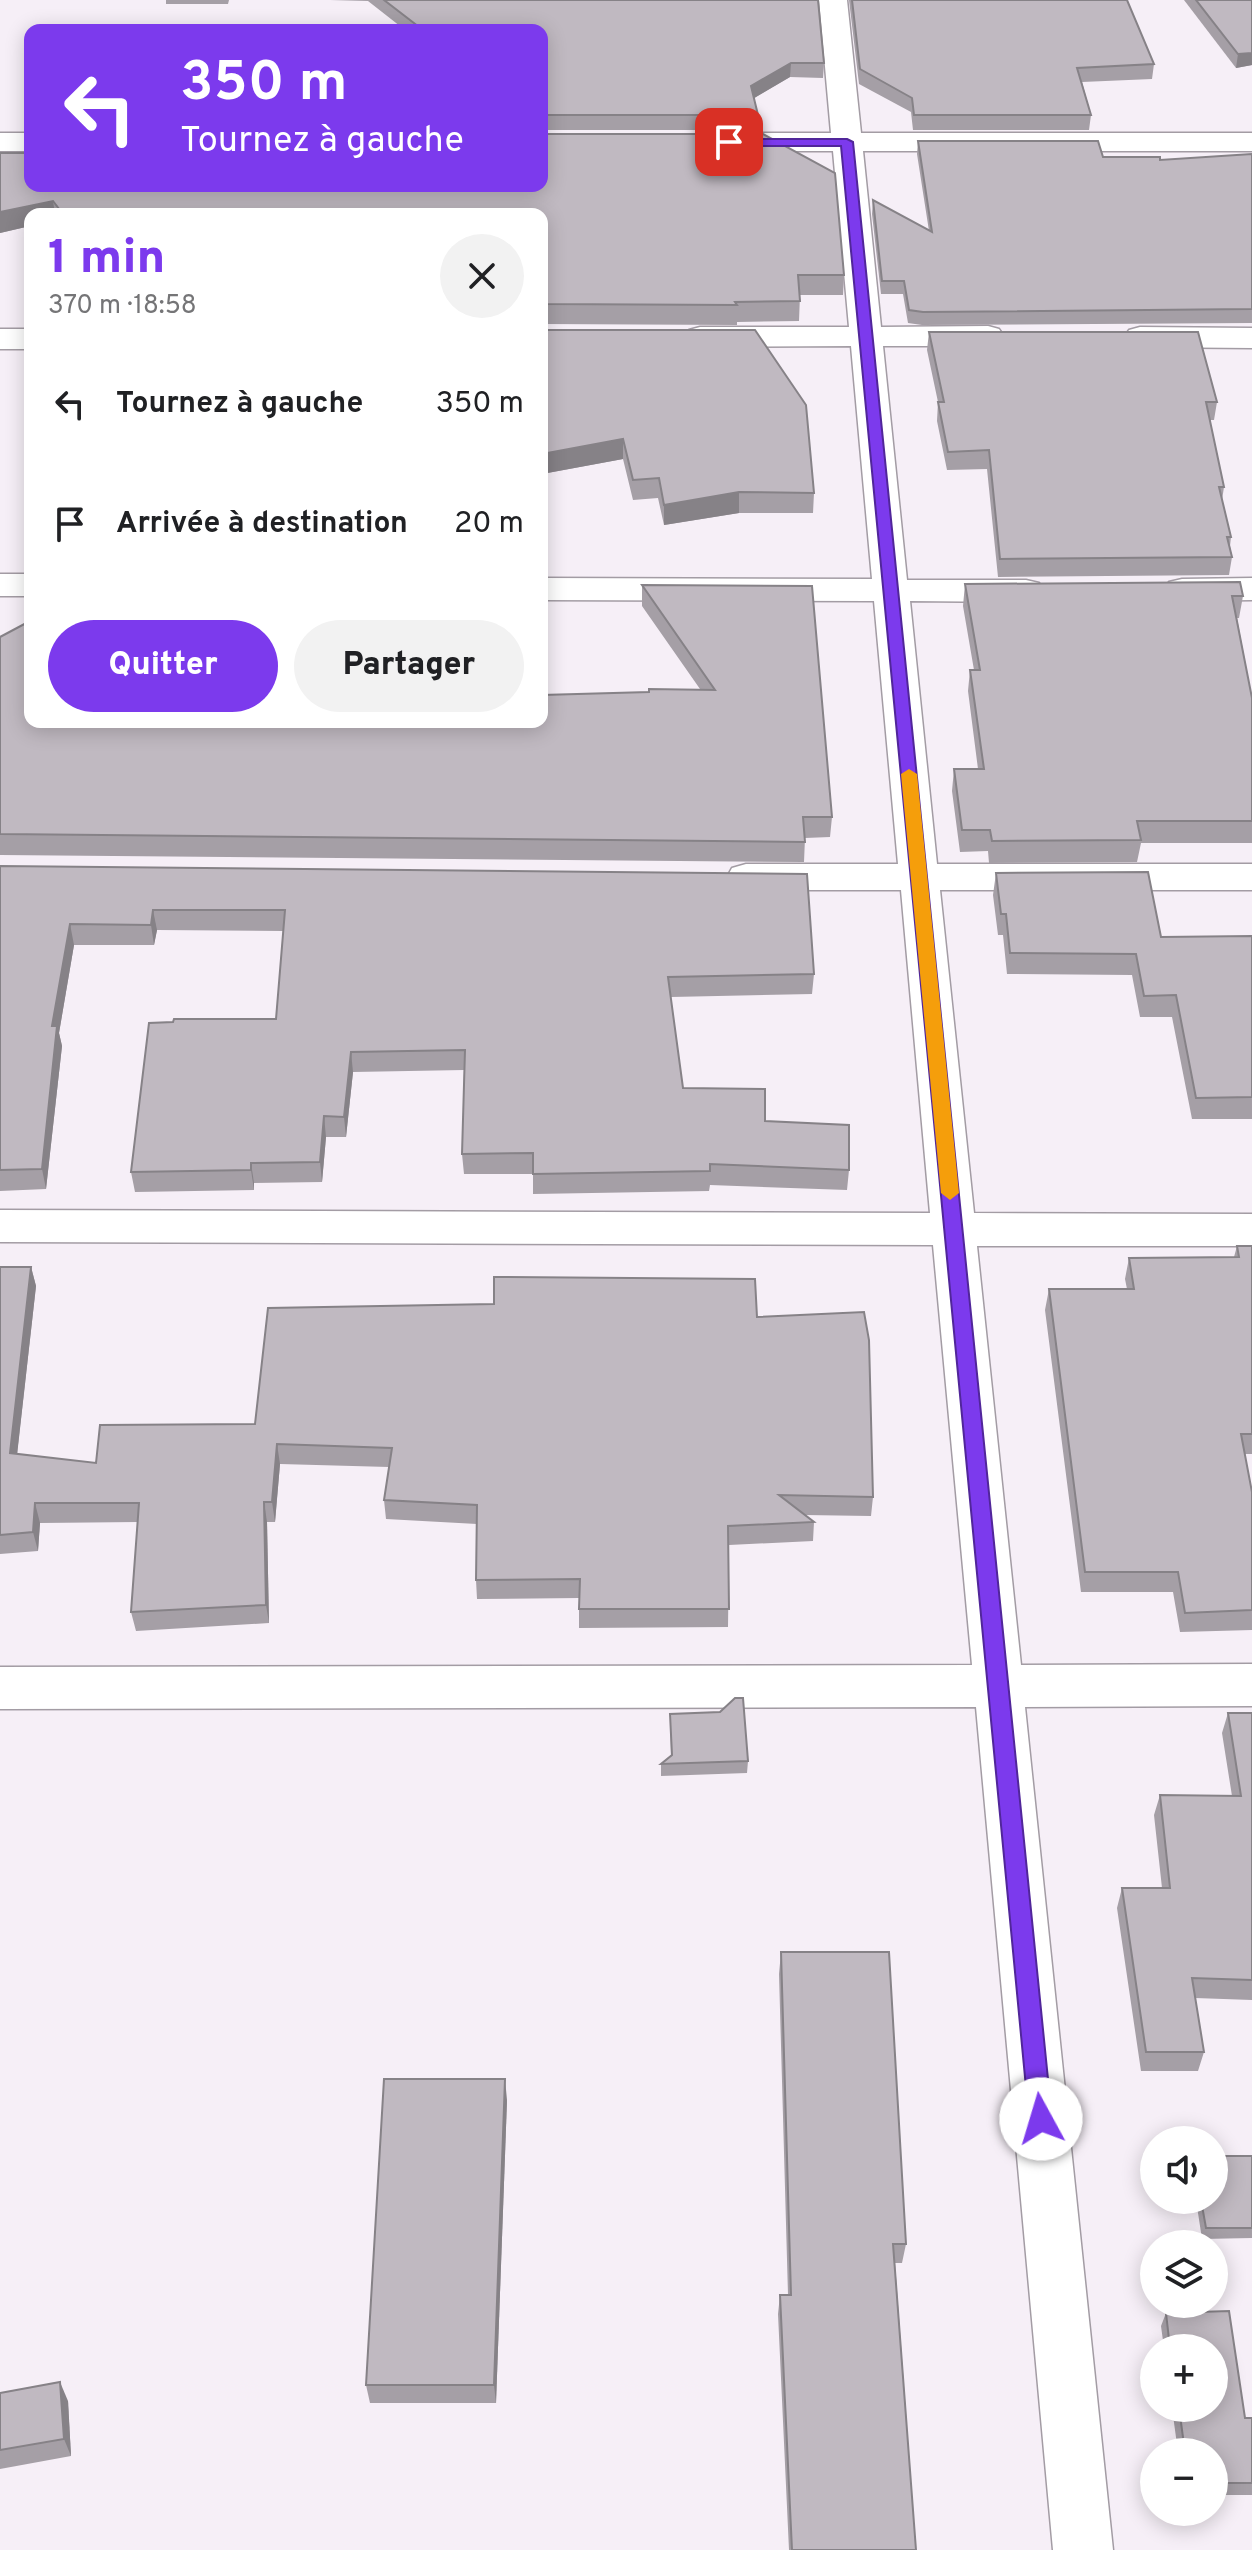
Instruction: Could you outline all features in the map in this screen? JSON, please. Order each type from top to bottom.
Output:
[{"type":"street","points":[[833,0],[1083,2550]]},
{"type":"street","points":[[0,142],[24,142]]},
{"type":"street","points":[[683,142],[1252,142]]},
{"type":"street","points":[[665,337],[1020,337]]},
{"type":"street","points":[[1113,337],[1252,338]]},
{"type":"street","points":[[0,339],[24,339]]},
{"type":"street","points":[[0,585],[24,585]]},
{"type":"street","points":[[548,589],[1064,591]]},
{"type":"street","points":[[1142,590],[1252,589]]},
{"type":"street","points":[[715,876],[919,879],[1252,877]]},
{"type":"street","points":[[0,1226],[1252,1230]]},
{"type":"street","points":[[0,1688],[1252,1685]]},
{"type":"building","points":[[384,0],[818,0],[824,63],[791,63],[751,86],[758,115],[548,115],[548,24],[415,24]]},
{"type":"building","points":[[852,0],[1127,0],[1154,64],[1077,68],[1091,115],[914,115],[912,98],[860,69]]},
{"type":"building","points":[[1196,0],[1252,0],[1252,53],[1238,54]]},
{"type":"building","points":[[548,134],[763,134],[835,173],[844,275],[798,275],[800,301],[735,302],[737,305],[548,304],[548,208],[58,208],[53,201],[0,212],[0,153],[24,153],[24,192],[548,192]]},
{"type":"building","points":[[918,141],[1098,141],[1103,157],[1160,157],[1160,160],[1252,154],[1252,309],[909,310],[904,281],[882,281],[873,200],[932,232]]},
{"type":"building","points":[[548,330],[755,330],[806,405],[814,493],[739,492],[664,505],[659,478],[633,480],[623,439],[548,453]]},
{"type":"building","points":[[929,332],[1198,332],[1217,402],[1206,402],[1224,487],[1219,487],[1231,537],[1227,537],[1232,557],[1000,559],[989,450],[948,452],[938,402],[944,402]]},
{"type":"building","points":[[1240,582],[1243,596],[1232,596],[1252,698],[1252,821],[1137,821],[1141,840],[992,841],[990,830],[962,830],[954,769],[984,769],[970,670],[980,670],[965,584]]},
{"type":"building","points":[[642,585],[812,586],[832,817],[803,817],[805,842],[0,834],[0,637],[24,624],[24,728],[548,728],[548,695],[649,692],[649,689],[715,690]]},
{"type":"building","points":[[0,866],[807,874],[814,974],[668,977],[683,1088],[765,1089],[765,1121],[849,1125],[849,1170],[710,1164],[710,1171],[533,1174],[533,1153],[462,1154],[465,1050],[351,1052],[344,1117],[324,1116],[320,1162],[251,1163],[251,1170],[131,1172],[149,1023],[173,1022],[174,1019],[276,1019],[285,910],[153,910],[151,925],[70,924],[52,1026],[57,1026],[42,1169],[0,1170]]},
{"type":"building","points":[[1148,872],[1161,937],[1252,936],[1252,1097],[1196,1098],[1176,995],[1144,996],[1136,954],[1010,953],[1006,914],[1001,914],[996,873]]},
{"type":"building","points":[[1237,1246],[1252,1246],[1252,1434],[1241,1434],[1252,1492],[1252,1610],[1185,1613],[1178,1572],[1085,1572],[1049,1289],[1134,1289],[1129,1258],[1239,1257]]},
{"type":"building","points":[[0,1267],[31,1267],[10,1453],[96,1463],[100,1425],[255,1424],[268,1308],[494,1304],[494,1277],[755,1279],[757,1317],[864,1312],[869,1340],[873,1497],[779,1495],[814,1522],[728,1526],[729,1609],[579,1609],[580,1579],[476,1580],[477,1505],[384,1500],[392,1448],[277,1444],[272,1502],[264,1502],[266,1605],[131,1612],[139,1503],[35,1503],[33,1532],[0,1535]]},
{"type":"building","points":[[735,1698],[743,1698],[748,1761],[661,1764],[672,1755],[670,1714],[720,1712]]},
{"type":"building","points":[[1228,1713],[1252,1713],[1252,1980],[1192,1978],[1204,2052],[1146,2052],[1122,1888],[1170,1888],[1160,1795],[1241,1796]]},
{"type":"building","points":[[781,1952],[889,1952],[906,2244],[893,2244],[916,2550],[792,2550],[780,2295],[791,2295]]},
{"type":"building","points":[[384,2079],[505,2079],[494,2385],[366,2385]]},
{"type":"building","points":[[1228,2156],[1252,2156],[1252,2228],[1206,2228],[1204,2214],[1228,2214]]},
{"type":"building","points":[[1228,2311],[1245,2418],[1252,2418],[1252,2483],[1228,2483],[1228,2438],[1183,2438],[1181,2422],[1228,2422],[1228,2334],[1168,2334],[1167,2318],[1228,2318]]},
{"type":"building","points":[[60,2382],[64,2439],[0,2450],[0,2393]]},
{"type":"slow traffic","points":[[909,774],[950,1193]]},
{"type":"route","points":[[729,142],[847,142],[1041,2119]]}]
